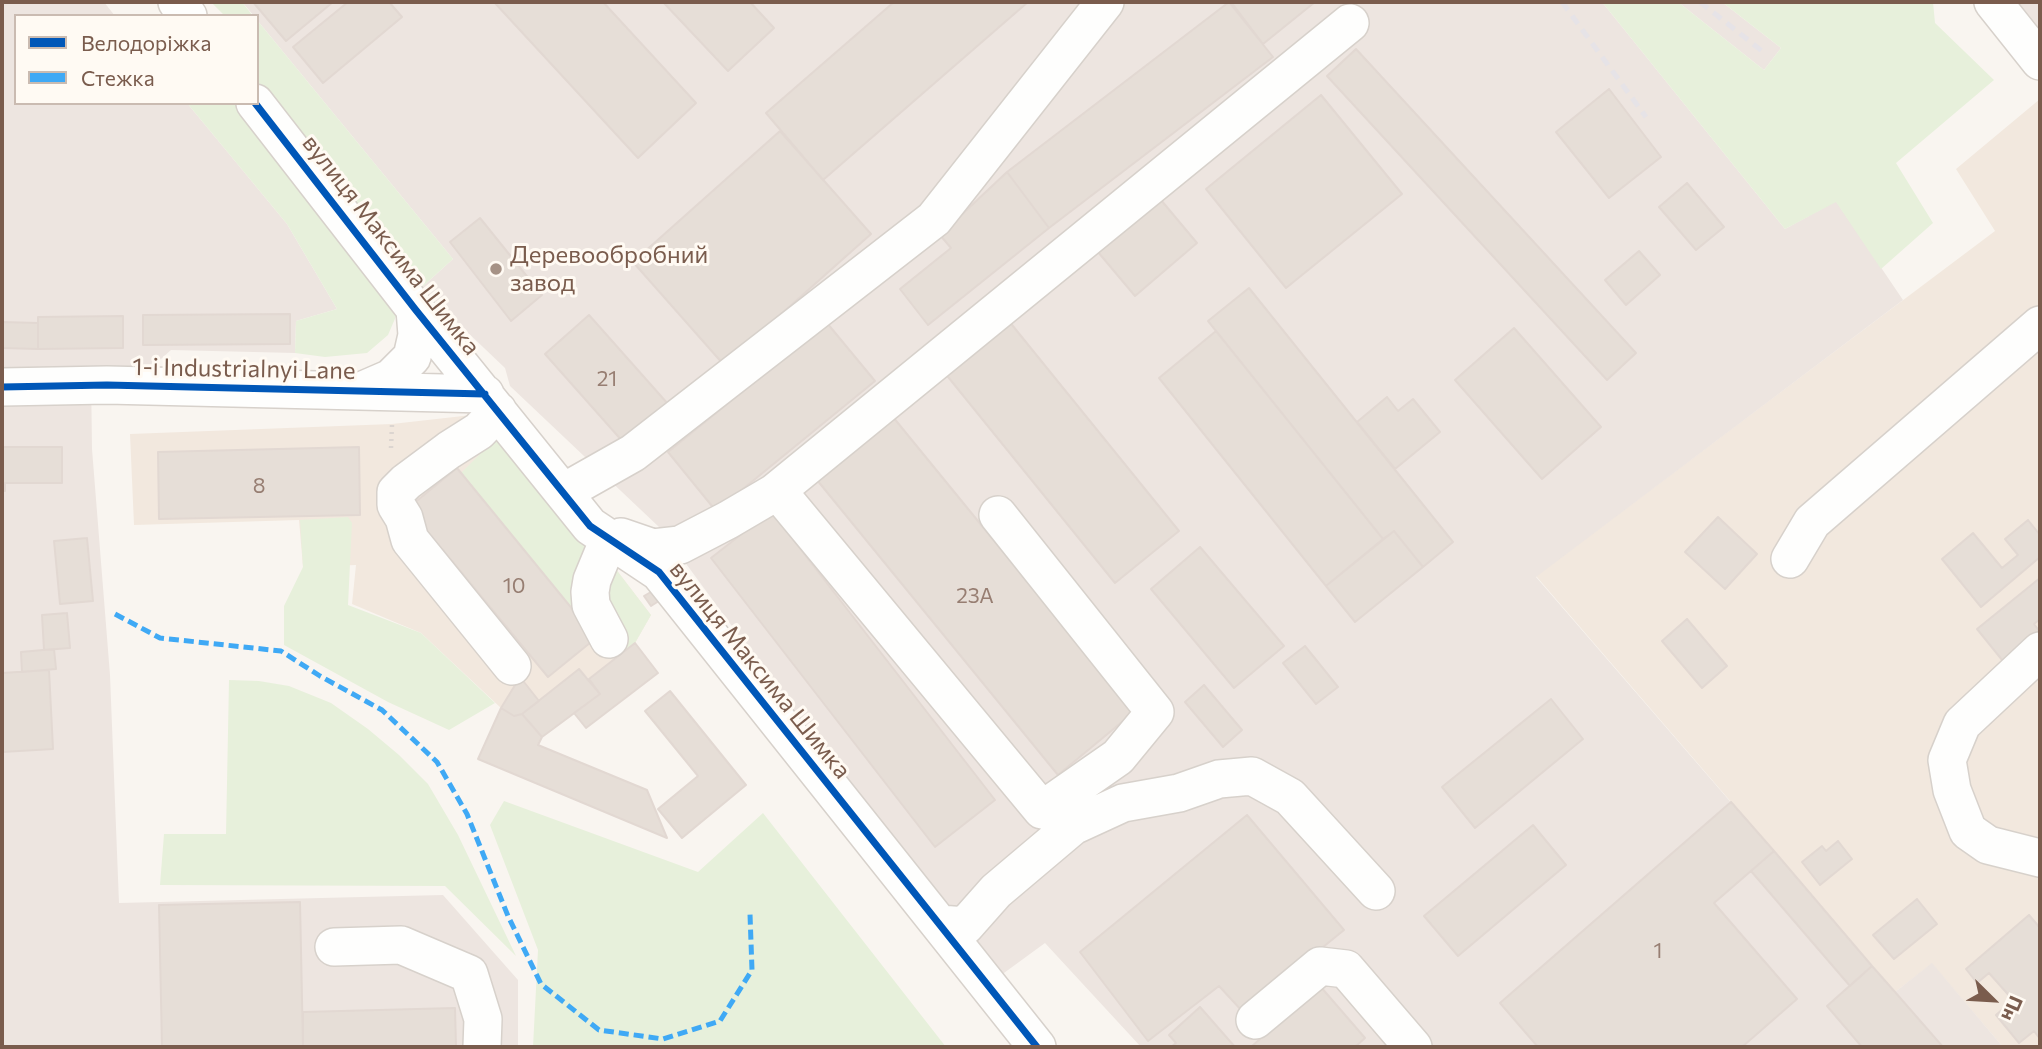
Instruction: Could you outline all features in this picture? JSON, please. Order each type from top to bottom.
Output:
[{"type":"street","points":[[564,492],[633,453],[934,219],[1105,2]]},
{"type":"street","points":[[1993,2],[2040,61]]},
{"type":"street","points":[[609,639],[591,605],[590,592],[600,533],[653,548],[680,545],[774,493],[1350,23]]},
{"type":"street","name":"вулиця Максима Шимка","points":[[257,105],[415,309],[564,492],[600,533],[659,572],[1037,1047]]},
{"type":"street","points":[[360,391],[391,378],[412,357],[417,335],[415,309]]},
{"type":"street","points":[[1790,559],[1812,522],[2040,325]]},
{"type":"street","name":"1-i Industrialnyi Lane","points":[[2,387],[107,385],[360,391],[491,402]]},
{"type":"street","points":[[491,402],[479,431],[406,482],[396,492],[396,506],[404,518],[410,540],[512,666]]},
{"type":"street","points":[[774,493],[785,500],[1042,810],[1118,757],[1155,712],[998,514]]},
{"type":"street","points":[[2040,650],[1962,724],[1948,760],[1952,790],[1968,831],[1988,845],[2040,858]]},
{"type":"street","points":[[940,924],[965,926],[996,891],[1073,826],[1123,803],[1179,793],[1219,779],[1251,776],[1290,797],[1376,891]]},
{"type":"street","points":[[334,947],[401,945],[469,974],[483,1019],[482,1047]]},
{"type":"street","points":[[1255,1020],[1320,966],[1346,969],[1413,1047]]},
{"type":"path","points":[[391,448],[393,424]]},
{"type":"shaded area","points":[[2,2],[104,2],[113,14],[14,14],[14,105],[189,105],[287,224],[337,309],[296,321],[295,353],[171,350],[142,376],[91,373],[92,449],[110,675],[119,903],[443,895],[518,980],[518,1047],[2,1047]]},
{"type":"shaded area","points":[[242,2],[1602,2],[1785,229],[1836,201],[1903,300],[1536,577],[1895,992],[1932,963],[2003,1047],[1141,1047],[1045,943],[993,981],[659,527],[510,386],[505,368],[421,288],[453,259],[259,22],[259,14],[252,14]]},
{"type":"shaded area","points":[[1678,2],[1722,2],[1781,48],[1764,70]]},
{"type":"shaded area","points":[[2014,2],[2040,2],[2040,43]]},
{"type":"shaded area","points":[[2040,99],[2040,1047],[2003,1047],[1932,964],[1895,992],[1536,576],[1995,231],[1956,169]]},
{"type":"shaded area","points":[[472,415],[605,555],[651,615],[635,643],[589,679],[579,669],[522,714],[514,716],[501,708],[421,633],[352,604],[356,565],[303,567],[299,520],[134,525],[130,434],[392,424]]},
{"type":"green space","points":[[211,2],[242,2],[251,14],[223,14]]},
{"type":"green space","points":[[1602,2],[1678,2],[1764,70],[1781,48],[1722,2],[1933,2],[1935,23],[1994,80],[1896,163],[1933,223],[1881,269],[1836,202],[1785,229]]},
{"type":"green space","points":[[259,22],[453,259],[421,288],[259,87]]},
{"type":"green space","points":[[189,105],[243,105],[400,307],[388,335],[367,353],[325,357],[295,353],[296,321],[337,309],[287,224]]},
{"type":"green space","points":[[499,435],[605,555],[651,615],[635,643],[621,654],[592,632],[461,473]]},
{"type":"green space","points":[[348,517],[352,523],[348,605],[421,633],[495,703],[449,730],[388,702],[284,645],[284,606],[303,567],[300,520]]},
{"type":"green space","points":[[229,680],[289,686],[331,703],[399,755],[428,784],[458,835],[516,956],[445,886],[160,885],[164,834],[226,834]]},
{"type":"green space","points":[[504,801],[698,872],[763,813],[946,1047],[533,1047],[538,950],[490,825]]},
{"type":"building","points":[[253,2],[333,2],[286,41]]},
{"type":"building","points":[[348,2],[389,2],[402,17],[323,83],[293,47]]},
{"type":"building","points":[[494,2],[603,2],[696,103],[638,158]]},
{"type":"building","points":[[663,2],[750,2],[774,28],[728,71]]},
{"type":"building","points":[[894,2],[1028,2],[823,180],[766,113]]},
{"type":"building","points":[[1229,2],[1273,57],[1049,228],[1007,172]]},
{"type":"building","points":[[1231,2],[1315,2],[1263,44]]},
{"type":"building","points":[[1356,49],[1636,353],[1607,380],[1327,76]]},
{"type":"building","points":[[1609,89],[1661,157],[1609,198],[1556,132]]},
{"type":"building","points":[[1321,95],[1402,194],[1286,288],[1206,189]]},
{"type":"building","points":[[780,131],[871,234],[724,365],[633,262]]},
{"type":"building","points":[[1007,172],[1049,228],[928,325],[900,289],[951,248],[940,235]]},
{"type":"building","points":[[1687,183],[1724,227],[1696,250],[1659,207]]},
{"type":"building","points":[[1161,200],[1197,243],[1135,296],[1098,252]]},
{"type":"building","name":"Деревообробний завод","points":[[480,218],[542,295],[511,321],[450,242]]},
{"type":"building","points":[[1639,251],[1660,275],[1626,305],[1605,280]]},
{"type":"building","points":[[1249,288],[1453,542],[1423,567],[1394,531],[1383,539],[1208,321]]},
{"type":"building","points":[[290,314],[290,344],[143,345],[143,315]]},
{"type":"building","points":[[589,315],[668,404],[624,443],[545,354]]},
{"type":"building","points":[[1004,315],[1179,531],[1115,583],[940,367]]},
{"type":"building","points":[[123,316],[123,348],[38,349],[38,317]]},
{"type":"building","points":[[2,322],[38,323],[38,349],[2,348]]},
{"type":"building","points":[[827,323],[875,381],[716,511],[668,452]]},
{"type":"building","points":[[1514,328],[1601,427],[1542,479],[1455,380]]},
{"type":"building","points":[[1216,331],[1383,539],[1326,586],[1159,378]]},
{"type":"building","points":[[1387,397],[1398,411],[1413,399],[1440,432],[1395,469],[1357,422]]},
{"type":"building","points":[[893,417],[1134,712],[1058,775],[817,480]]},
{"type":"building","points":[[2,447],[62,447],[62,483],[5,483],[5,491],[2,491]]},
{"type":"building","points":[[359,447],[360,515],[159,519],[158,452]]},
{"type":"building","points":[[457,468],[596,638],[548,677],[408,508]]},
{"type":"building","points":[[771,511],[995,800],[935,847],[711,558]]},
{"type":"building","points":[[1718,517],[1757,554],[1725,589],[1685,552]]},
{"type":"building","points":[[2028,520],[2040,535],[2040,557],[1981,607],[1942,559],[1973,533],[2002,568],[2018,555],[2005,539]]},
{"type":"building","points":[[1394,531],[1423,567],[1355,622],[1326,586]]},
{"type":"building","points":[[87,538],[93,601],[60,604],[54,541]]},
{"type":"building","points":[[1200,547],[1284,646],[1234,688],[1151,589]]},
{"type":"building","points":[[2040,578],[2040,619],[2034,624],[2040,632],[2040,639],[2007,666],[1977,629]]},
{"type":"building","points":[[656,589],[662,599],[651,606],[644,596]]},
{"type":"building","points":[[67,613],[70,648],[44,650],[42,615]]},
{"type":"building","points":[[1687,619],[1727,666],[1702,688],[1662,641]]},
{"type":"building","points":[[635,643],[658,673],[586,728],[574,713],[600,694],[589,679]]},
{"type":"building","points":[[1305,646],[1338,687],[1316,704],[1283,663]]},
{"type":"building","points":[[54,649],[56,669],[22,672],[21,652]]},
{"type":"building","points":[[579,669],[600,694],[542,737],[522,714]]},
{"type":"building","points":[[49,670],[53,749],[2,752],[2,673]]},
{"type":"building","points":[[520,677],[539,701],[522,714],[514,716],[501,708]]},
{"type":"building","points":[[1204,685],[1242,730],[1223,747],[1185,702]]},
{"type":"building","points":[[670,691],[746,785],[682,838],[658,809],[698,776],[645,711]]},
{"type":"building","points":[[1551,699],[1583,739],[1475,828],[1442,787]]},
{"type":"building","points":[[501,708],[514,716],[522,714],[542,737],[538,745],[647,790],[667,838],[478,759]]},
{"type":"building","points":[[1731,802],[1774,851],[1714,903],[1797,999],[1742,1047],[1538,1047],[1500,1003]]},
{"type":"building","points":[[1247,815],[1344,930],[1243,1012],[1219,986],[1148,1041],[1080,952]]},
{"type":"building","points":[[1533,825],[1566,865],[1458,956],[1424,916]]},
{"type":"building","points":[[1838,841],[1852,859],[1820,885],[1802,862],[1822,846],[1826,851]]},
{"type":"building","points":[[1774,851],[1872,966],[1850,986],[1751,871]]},
{"type":"building","points":[[1917,899],[1937,924],[1894,959],[1873,935]]},
{"type":"building","points":[[300,902],[303,1047],[162,1047],[159,905]]},
{"type":"building","points":[[2029,915],[2040,928],[2040,1039],[2034,1031],[2019,1043],[1996,1015],[2013,1000],[1989,973],[1977,983],[1966,969]]},
{"type":"building","points":[[1872,966],[1943,1047],[1862,1047],[1827,1006]]},
{"type":"building","points":[[1320,986],[1365,1038],[1355,1047],[1251,1047]]},
{"type":"building","points":[[1200,1007],[1235,1047],[1171,1047],[1176,1043],[1169,1035]]},
{"type":"building","points":[[455,1008],[456,1047],[303,1047],[303,1012]]},
{"type":"railway","points":[[1562,2],[1646,117]]},
{"type":"railway","points":[[1700,2],[1762,51]]},
{"type":"marked path","points":[[115,614],[160,638],[281,651],[382,710],[437,762],[467,814],[508,916],[541,984],[599,1030],[663,1039],[720,1021],[752,970],[750,914]]},
{"type":"cycle path","points":[[257,105],[415,309],[590,526],[659,572],[1037,1047]]},
{"type":"cycle path","points":[[2,387],[107,385],[485,394]]},
{"type":"place","name":"Деревообробний завод","points":[[496,269]]}]
